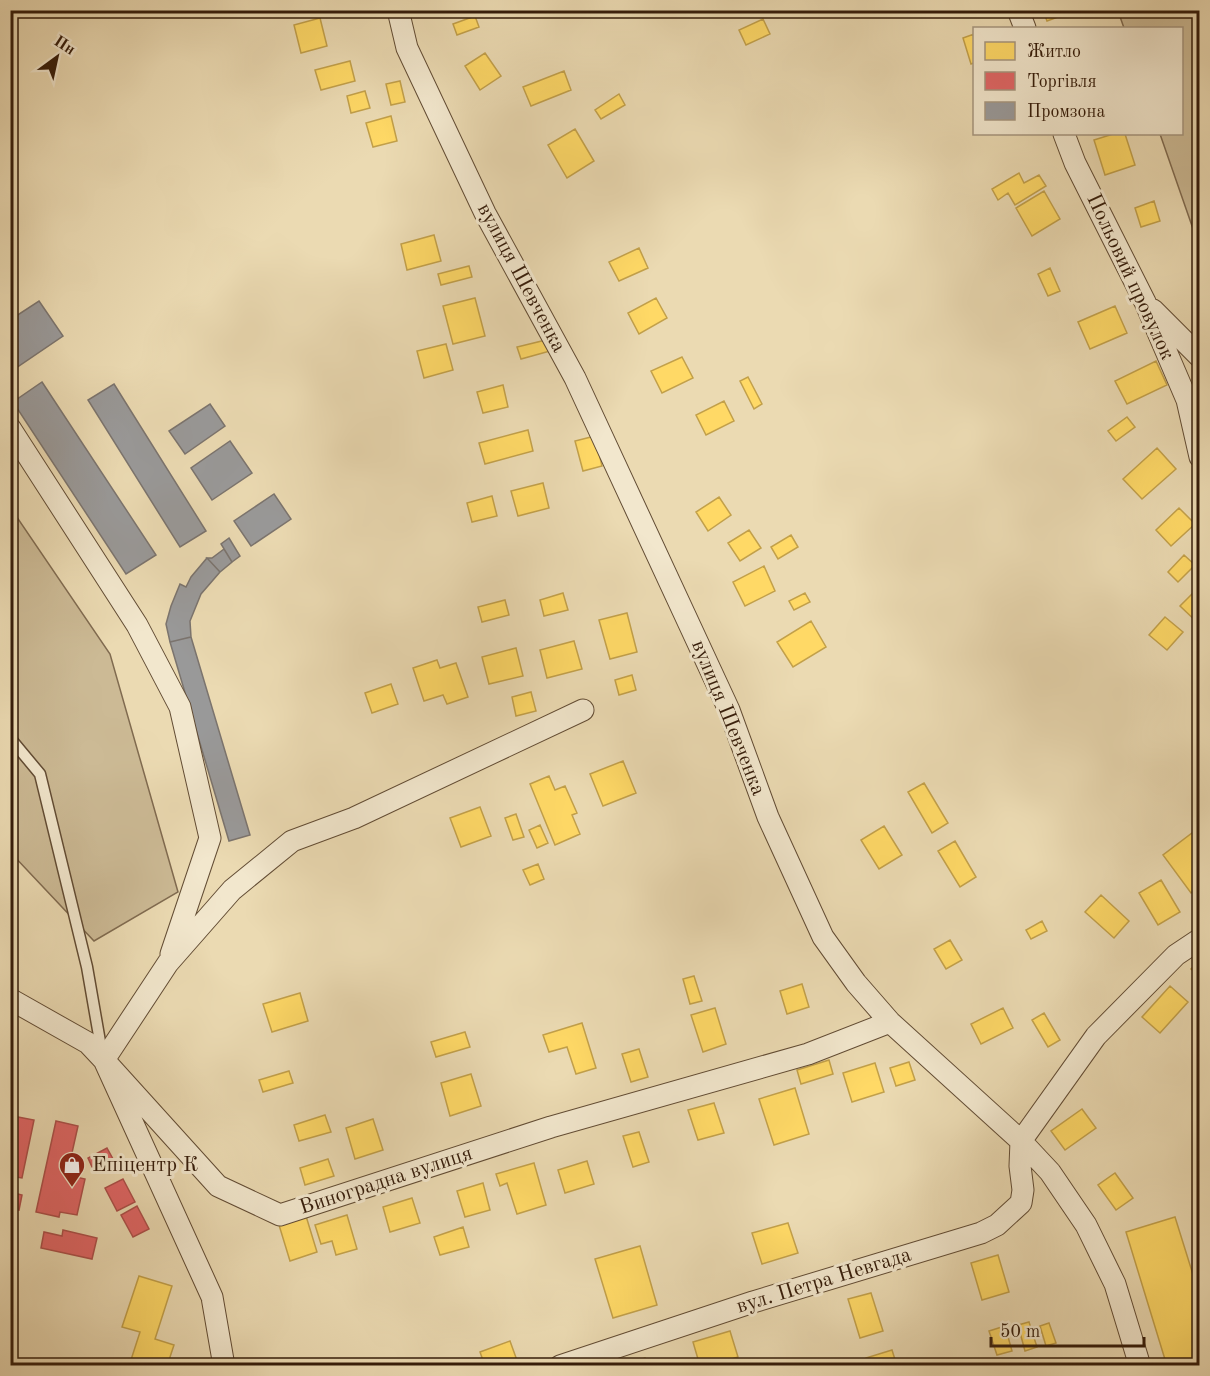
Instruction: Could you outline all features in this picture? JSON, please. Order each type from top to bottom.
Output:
[{"type":"street","name":"вулиця Шевченка","points":[[398,10],[407,48],[441,120],[485,213],[574,378],[729,710],[768,817],[824,937],[856,983],[890,1022],[1021,1141],[1050,1172],[1086,1225],[1115,1284],[1140,1365]]},
{"type":"street","points":[[1018,10],[1025,27]]},
{"type":"street","name":"Польовий провулок","points":[[1064,135],[1075,163],[1145,302],[1187,400],[1200,457]]},
{"type":"street","points":[[1145,302],[1200,357]]},
{"type":"street","points":[[10,428],[138,625],[180,707],[210,838],[168,963]]},
{"type":"street","points":[[224,1365],[212,1297],[104,1060],[168,963],[232,890],[292,841],[354,818],[583,710]]},
{"type":"street","points":[[1021,1141],[1096,1036],[1176,955],[1200,939]]},
{"type":"street","name":"Виноградна вулиця","points":[[10,999],[88,1043],[218,1186],[280,1215],[551,1127],[808,1054],[890,1022]]},
{"type":"street","name":"вул. Петра Невгада","points":[[561,1365],[753,1302],[981,1233],[997,1225],[1021,1203],[1023,1190],[1020,1166],[1021,1141]]},
{"type":"lane","points":[[10,738],[40,774],[87,967],[104,1060]]},
{"type":"shaded area","points":[[1118,11],[1199,11],[1199,246],[1160,135],[1183,135],[1183,27],[1124,27]]},
{"type":"shaded area","points":[[10,507],[110,654],[178,892],[94,941],[11,853]]},
{"type":"building: Житло","points":[[1043,10],[1077,10],[1047,21]]},
{"type":"building: Житло","points":[[475,16],[479,27],[457,35],[453,24]]},
{"type":"building: Житло","points":[[320,18],[327,46],[301,53],[294,25]]},
{"type":"building: Житло","points":[[763,19],[770,34],[746,45],[739,30]]},
{"type":"building: Житло","points":[[973,34],[973,63],[971,64],[963,38]]},
{"type":"building: Житло","points":[[485,53],[501,76],[480,90],[465,66]]},
{"type":"building: Житло","points":[[350,61],[355,81],[321,90],[315,70]]},
{"type":"building: Житло","points":[[564,71],[571,90],[531,106],[523,87]]},
{"type":"building: Житло","points":[[400,81],[405,102],[391,105],[386,84]]},
{"type":"building: Житло","points":[[365,91],[370,108],[351,113],[347,96]]},
{"type":"building: Житло","points":[[619,94],[625,105],[601,119],[595,110]]},
{"type":"building: Житло","points":[[391,116],[397,141],[373,147],[366,123]]},
{"type":"building: Житло","points":[[575,129],[594,161],[567,178],[548,145]]},
{"type":"building: Житло","points":[[1110,135],[1125,135],[1135,165],[1105,175],[1094,140]]},
{"type":"building: Житло","points":[[1019,173],[1024,183],[1039,175],[1046,186],[1015,205],[1008,193],[998,200],[992,189]]},
{"type":"building: Житло","points":[[1044,191],[1060,219],[1032,236],[1016,208]]},
{"type":"building: Житло","points":[[1154,201],[1160,221],[1141,227],[1135,208]]},
{"type":"building: Житло","points":[[434,235],[441,261],[407,270],[401,244]]},
{"type":"building: Житло","points":[[639,248],[648,268],[619,281],[609,262]]},
{"type":"building: Житло","points":[[469,266],[472,277],[441,285],[438,274]]},
{"type":"building: Житло","points":[[1050,268],[1060,291],[1048,296],[1038,274]]},
{"type":"building: Житло","points":[[475,298],[485,336],[453,344],[443,306]]},
{"type":"building: Житло","points":[[656,298],[667,318],[639,334],[628,313]]},
{"type":"building: Житло","points":[[1115,306],[1127,333],[1090,349],[1078,322]]},
{"type":"building: Житло","points":[[546,340],[550,351],[521,359],[517,347]]},
{"type":"building: Житло","points":[[446,344],[453,370],[424,378],[417,351]]},
{"type":"building: Житло","points":[[682,357],[693,378],[662,393],[651,371]]},
{"type":"building: Житло","points":[[1156,361],[1167,385],[1127,404],[1115,381]]},
{"type":"building: Житло","points":[[748,377],[762,404],[754,409],[740,381]]},
{"type":"building: Житло","points":[[503,385],[508,407],[483,413],[477,392]]},
{"type":"building: Житло","points":[[724,401],[734,421],[706,435],[696,415]]},
{"type":"building: Житло","points":[[1127,417],[1135,427],[1116,441],[1108,431]]},
{"type":"building: Житло","points":[[528,430],[533,451],[485,464],[479,443]]},
{"type":"building: Житло","points":[[595,436],[602,466],[583,471],[575,441]]},
{"type":"building: Житло","points":[[1157,448],[1176,469],[1142,499],[1123,479]]},
{"type":"building: Житло","points":[[543,483],[549,508],[518,516],[511,491]]},
{"type":"building: Житло","points":[[492,496],[497,516],[472,522],[467,503]]},
{"type":"building: Житло","points":[[719,497],[731,515],[708,531],[696,512]]},
{"type":"building: Житло","points":[[1179,508],[1195,524],[1171,546],[1156,530]]},
{"type":"building: Житло","points":[[749,530],[761,548],[740,561],[728,543]]},
{"type":"building: Житло","points":[[791,535],[798,547],[778,559],[771,547]]},
{"type":"building: Житло","points":[[1184,555],[1195,565],[1178,582],[1168,572]]},
{"type":"building: Житло","points":[[764,566],[775,591],[745,606],[733,582]]},
{"type":"building: Житло","points":[[1200,586],[1200,625],[1180,606]]},
{"type":"building: Житло","points":[[563,593],[568,610],[544,616],[540,600]]},
{"type":"building: Житло","points":[[805,593],[810,602],[794,610],[789,601]]},
{"type":"building: Житло","points":[[505,600],[509,615],[482,622],[478,607]]},
{"type":"building: Житло","points":[[627,613],[637,652],[610,659],[599,620]]},
{"type":"building: Житло","points":[[1165,617],[1183,632],[1167,650],[1149,635]]},
{"type":"building: Житло","points":[[811,621],[826,647],[793,667],[777,642]]},
{"type":"building: Житло","points":[[574,641],[582,669],[547,678],[540,650]]},
{"type":"building: Житло","points":[[516,648],[523,676],[489,684],[482,657]]},
{"type":"building: Житло","points":[[437,660],[440,668],[456,663],[468,697],[447,704],[443,695],[424,701],[413,668]]},
{"type":"building: Житло","points":[[632,675],[636,690],[619,695],[615,680]]},
{"type":"building: Житло","points":[[391,684],[398,704],[372,713],[365,693]]},
{"type":"building: Житло","points":[[531,692],[536,711],[516,716],[512,697]]},
{"type":"building: Житло","points":[[623,761],[636,793],[603,806],[590,774]]},
{"type":"building: Житло","points":[[549,776],[555,790],[565,786],[577,813],[572,815],[580,834],[555,845],[530,784]]},
{"type":"building: Житло","points":[[924,783],[948,823],[932,833],[908,792]]},
{"type":"building: Житло","points":[[480,807],[491,836],[461,847],[450,818]]},
{"type":"building: Житло","points":[[516,814],[524,837],[513,840],[505,818]]},
{"type":"building: Житло","points":[[540,825],[548,843],[537,848],[529,830]]},
{"type":"building: Житло","points":[[884,826],[902,855],[879,869],[861,840]]},
{"type":"building: Житло","points":[[1196,830],[1200,834],[1200,886],[1191,893],[1163,855]]},
{"type":"building: Житло","points":[[955,841],[976,877],[960,887],[938,851]]},
{"type":"building: Житло","points":[[538,864],[544,879],[530,885],[523,870]]},
{"type":"building: Житло","points":[[1161,880],[1180,912],[1158,925],[1139,893]]},
{"type":"building: Житло","points":[[1101,895],[1129,921],[1114,938],[1085,912]]},
{"type":"building: Житло","points":[[1042,921],[1047,931],[1031,939],[1026,930]]},
{"type":"building: Житло","points":[[950,940],[962,960],[946,969],[934,949]]},
{"type":"building: Житло","points":[[1200,960],[1200,977],[1191,969]]},
{"type":"building: Житло","points":[[694,976],[702,1001],[690,1004],[683,979]]},
{"type":"building: Житло","points":[[802,984],[809,1007],[787,1014],[780,991]]},
{"type":"building: Житло","points":[[1170,986],[1188,1002],[1160,1033],[1142,1017]]},
{"type":"building: Житло","points":[[300,993],[308,1021],[272,1032],[263,1004]]},
{"type":"building: Житло","points":[[715,1008],[726,1044],[703,1052],[691,1015]]},
{"type":"building: Житло","points":[[1003,1008],[1013,1028],[981,1044],[971,1024]]},
{"type":"building: Житло","points":[[1044,1013],[1060,1040],[1048,1047],[1032,1020]]},
{"type":"building: Житло","points":[[582,1023],[596,1068],[576,1074],[567,1047],[549,1052],[543,1035]]},
{"type":"building: Житло","points":[[465,1032],[470,1047],[436,1057],[431,1042]]},
{"type":"building: Житло","points":[[639,1049],[648,1077],[631,1082],[622,1054]]},
{"type":"building: Житло","points":[[829,1060],[833,1074],[801,1084],[797,1070]]},
{"type":"building: Житло","points":[[909,1062],[915,1080],[896,1086],[890,1068]]},
{"type":"building: Житло","points":[[875,1063],[884,1092],[852,1102],[843,1073]]},
{"type":"building: Житло","points":[[289,1071],[293,1083],[263,1092],[259,1080]]},
{"type":"building: Житло","points":[[471,1074],[481,1106],[450,1116],[441,1083]]},
{"type":"building: Житло","points":[[795,1088],[809,1134],[774,1145],[759,1099]]},
{"type":"building: Житло","points":[[714,1103],[724,1133],[698,1140],[688,1110]]},
{"type":"building: Житло","points":[[1082,1109],[1096,1128],[1065,1150],[1051,1131]]},
{"type":"building: Житло","points":[[325,1115],[331,1132],[299,1141],[294,1125]]},
{"type":"building: Житло","points":[[373,1119],[383,1150],[355,1159],[346,1128]]},
{"type":"building: Житло","points":[[639,1132],[649,1162],[633,1167],[623,1136]]},
{"type":"building: Житло","points":[[328,1159],[334,1176],[305,1185],[300,1168]]},
{"type":"building: Житло","points":[[587,1161],[594,1184],[565,1193],[558,1170]]},
{"type":"building: Житло","points":[[534,1163],[546,1205],[517,1214],[507,1183],[500,1186],[496,1174]]},
{"type":"building: Житло","points":[[1115,1173],[1133,1198],[1116,1210],[1098,1185]]},
{"type":"building: Житло","points":[[483,1183],[490,1210],[465,1217],[457,1191]]},
{"type":"building: Житло","points":[[1200,1193],[1200,1209],[1194,1207]]},
{"type":"building: Житло","points":[[412,1198],[420,1223],[390,1232],[383,1207]]},
{"type":"building: Житло","points":[[347,1215],[357,1249],[336,1255],[332,1241],[321,1244],[315,1225]]},
{"type":"building: Житло","points":[[306,1216],[317,1252],[290,1261],[279,1225]]},
{"type":"building: Житло","points":[[1175,1217],[1200,1297],[1200,1366],[1167,1366],[1126,1232]]},
{"type":"building: Житло","points":[[788,1223],[798,1253],[762,1264],[752,1233]]},
{"type":"building: Житло","points":[[463,1227],[469,1247],[440,1255],[434,1237]]},
{"type":"building: Житло","points":[[640,1246],[657,1305],[613,1318],[595,1259]]},
{"type":"building: Житло","points":[[998,1255],[1009,1292],[982,1300],[971,1263]]},
{"type":"building: Житло","points":[[139,1276],[172,1286],[155,1339],[174,1345],[167,1366],[129,1366],[140,1332],[122,1327]]},
{"type":"building: Житло","points":[[871,1293],[883,1331],[860,1338],[848,1299]]},
{"type":"building: Житло","points":[[1029,1322],[1037,1347],[1025,1351],[1018,1325]]},
{"type":"building: Житло","points":[[1049,1323],[1056,1343],[1046,1346],[1040,1326]]},
{"type":"building: Житло","points":[[1005,1326],[1012,1351],[997,1355],[989,1331]]},
{"type":"building: Житло","points":[[730,1331],[738,1357],[710,1366],[700,1366],[693,1342]]},
{"type":"building: Житло","points":[[510,1341],[519,1366],[485,1366],[480,1352]]},
{"type":"building: Житло","points":[[892,1350],[897,1366],[868,1366],[866,1358]]},
{"type":"building: Житло","points":[[645,1358],[647,1366],[620,1366]]},
{"type":"building: Торгівля","points":[[18,1117],[34,1120],[22,1178],[10,1176],[10,1150]]},
{"type":"building: Торгівля","points":[[56,1121],[78,1126],[67,1175],[85,1179],[77,1215],[60,1212],[59,1217],[36,1212]]},
{"type":"building: Торгівля","points":[[107,1148],[113,1159],[93,1169],[88,1158]]},
{"type":"building: Торгівля","points":[[123,1179],[135,1202],[117,1211],[105,1188]]},
{"type":"building: Торгівля","points":[[10,1192],[22,1195],[19,1210],[10,1208]]},
{"type":"building: Торгівля","points":[[137,1206],[149,1229],[133,1237],[121,1215]]},
{"type":"building: Торгівля","points":[[10,1222],[15,1223],[11,1238],[10,1238]]},
{"type":"building: Торгівля","points":[[63,1230],[97,1238],[92,1259],[41,1248],[44,1232],[62,1236]]},
{"type":"building: Промзона","points":[[39,301],[63,336],[10,372],[10,320]]},
{"type":"building: Промзона","points":[[42,382],[156,555],[126,574],[13,402]]},
{"type":"building: Промзона","points":[[114,384],[206,531],[180,547],[88,400]]},
{"type":"building: Промзона","points":[[210,404],[225,426],[185,454],[169,431]]},
{"type":"building: Промзона","points":[[230,441],[252,473],[212,500],[191,468]]},
{"type":"building: Промзона","points":[[274,494],[291,519],[251,546],[234,521]]},
{"type":"building: Промзона","points":[[229,538],[240,556],[232,562],[221,544]]},
{"type":"building: Промзона","points":[[224,549],[232,562],[220,572],[207,558],[212,558]]},
{"type":"building: Промзона","points":[[207,558],[220,572],[201,594],[190,621],[191,637],[170,642],[166,624],[180,584],[186,587],[191,577]]},
{"type":"building: Промзона","points":[[191,637],[250,835],[229,841],[170,642]]},
{"type":"place","name":"Епіцентр К","points":[[72,1188]]}]
